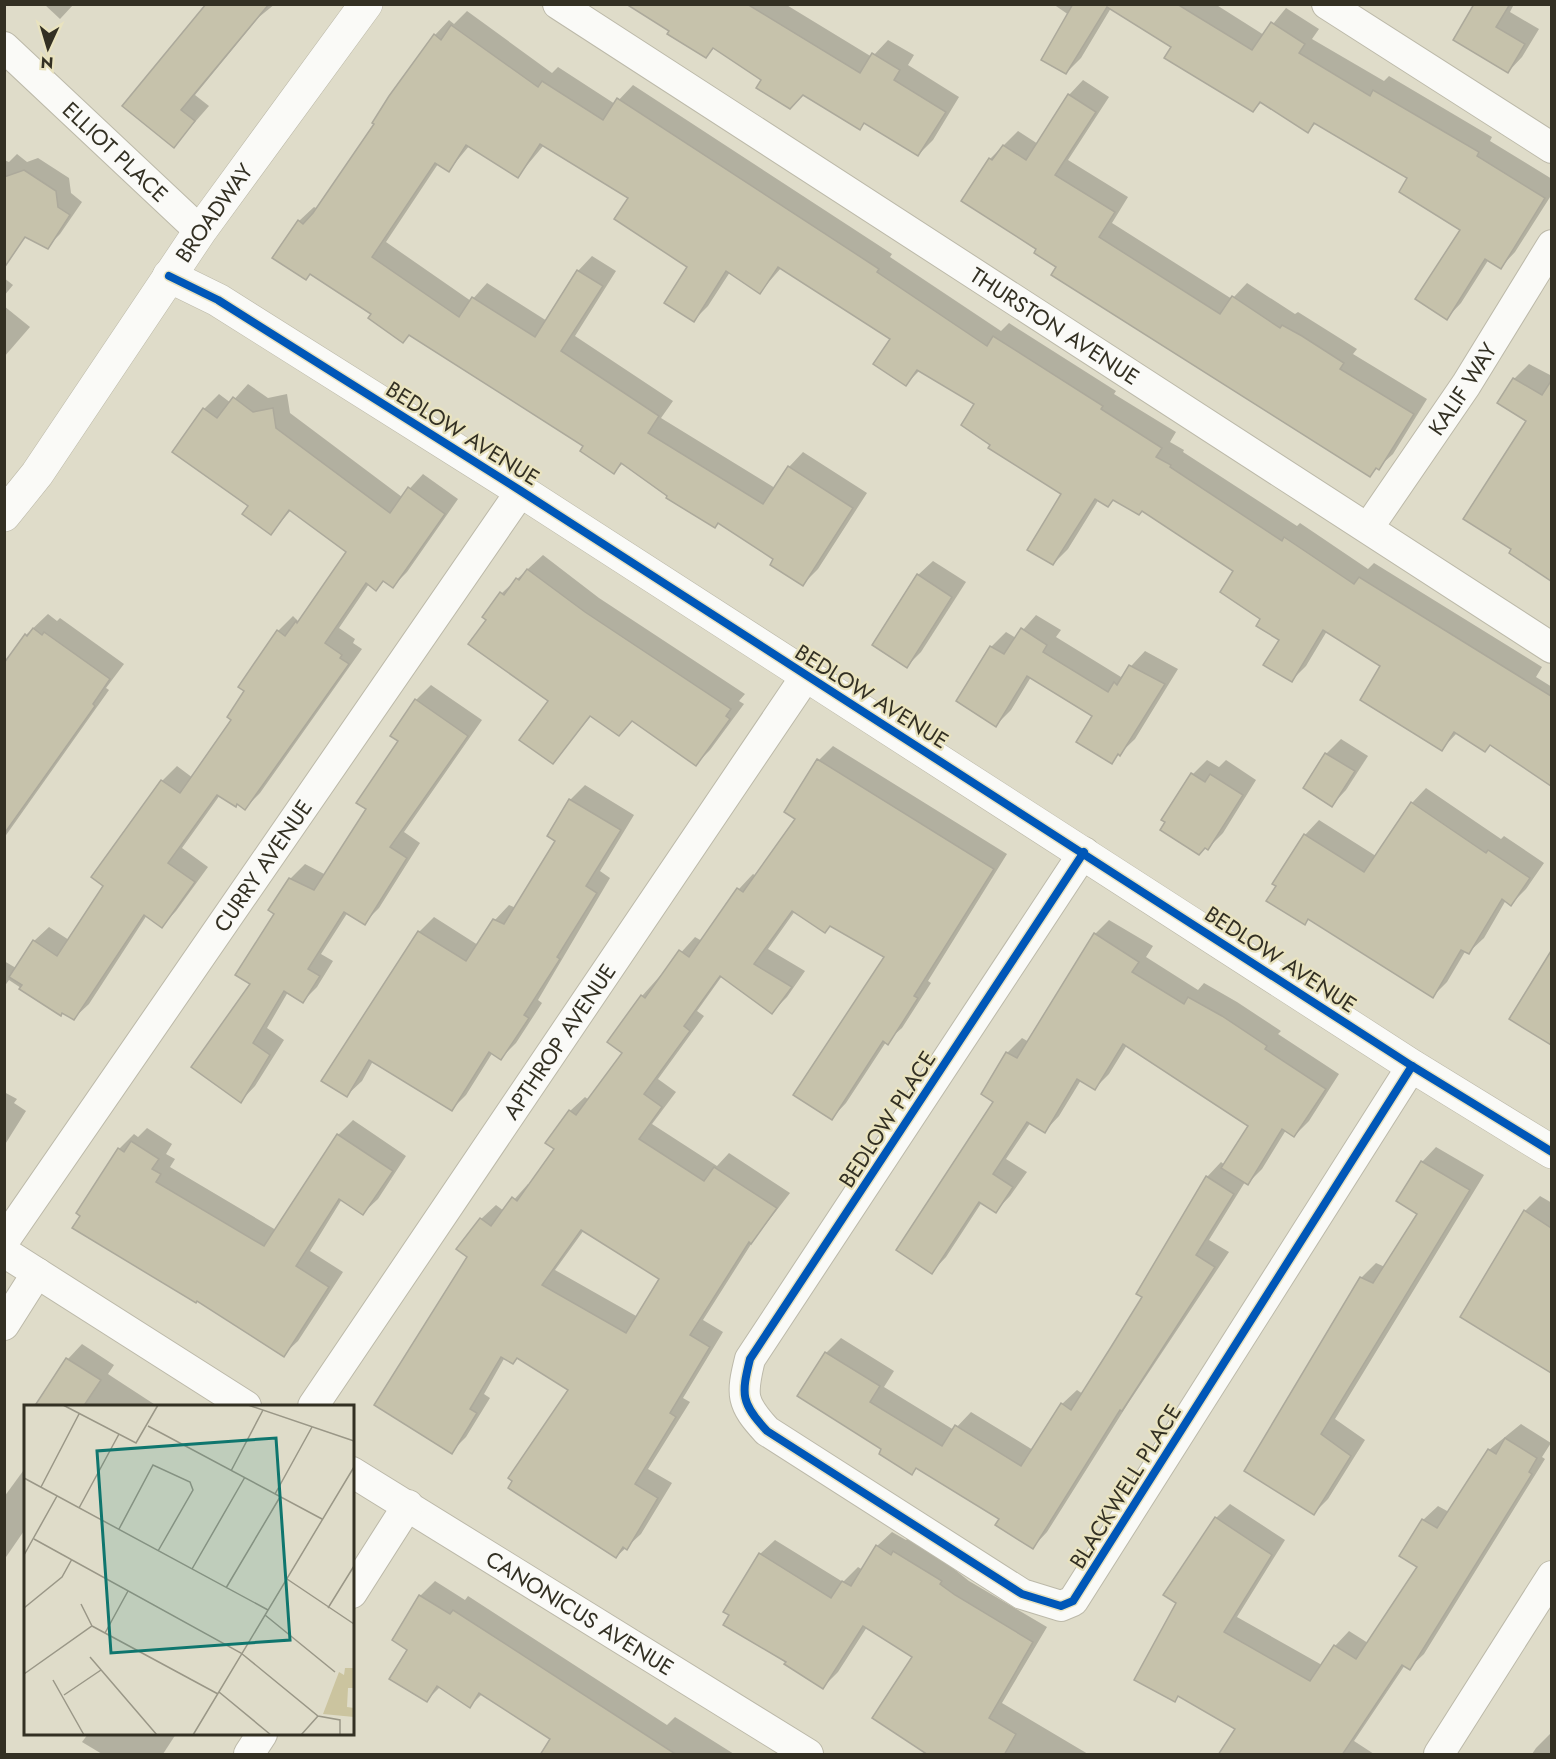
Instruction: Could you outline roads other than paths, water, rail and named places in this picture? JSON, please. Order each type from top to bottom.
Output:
[{"type":"street","name":"BROADWAY","points":[[4,515],[37,474],[200,231],[366,4]]},
{"type":"street","name":"THURSTON AVENUE","points":[[558,4],[1551,648]]},
{"type":"street","points":[[1327,4],[1551,148]]},
{"type":"street","name":"ELLIOT PLACE","points":[[4,47],[200,231]]},
{"type":"street","name":"KALIF WAY","points":[[1368,528],[1466,385],[1551,245]]},
{"type":"street","name":"BEDLOW AVENUE","points":[[170,276],[218,300],[521,491],[806,676],[1084,852],[1412,1066],[1551,1152]]},
{"type":"street","name":"CURRY AVENUE","points":[[4,1241],[521,491]]},
{"type":"street","name":"APTHROP AVENUE","points":[[314,1405],[806,676]]},
{"type":"street","name":"BEDLOW PLACE","points":[[749,1412],[743,1388],[750,1359],[1084,852]]},
{"type":"street","name":"BLACKWELL PLACE","points":[[749,1412],[767,1431],[1022,1594],[1061,1606],[1073,1601],[1412,1066]]},
{"type":"street","points":[[4,1252],[243,1405]]},
{"type":"street","points":[[4,1324],[37,1273]]},
{"type":"street","name":"CANONICUS AVENUE","points":[[354,1473],[808,1755]]},
{"type":"street","points":[[354,1590],[408,1505]]},
{"type":"street","points":[[1439,1755],[1551,1576]]},
{"type":"street","points":[[249,1755],[261,1735]]}]
